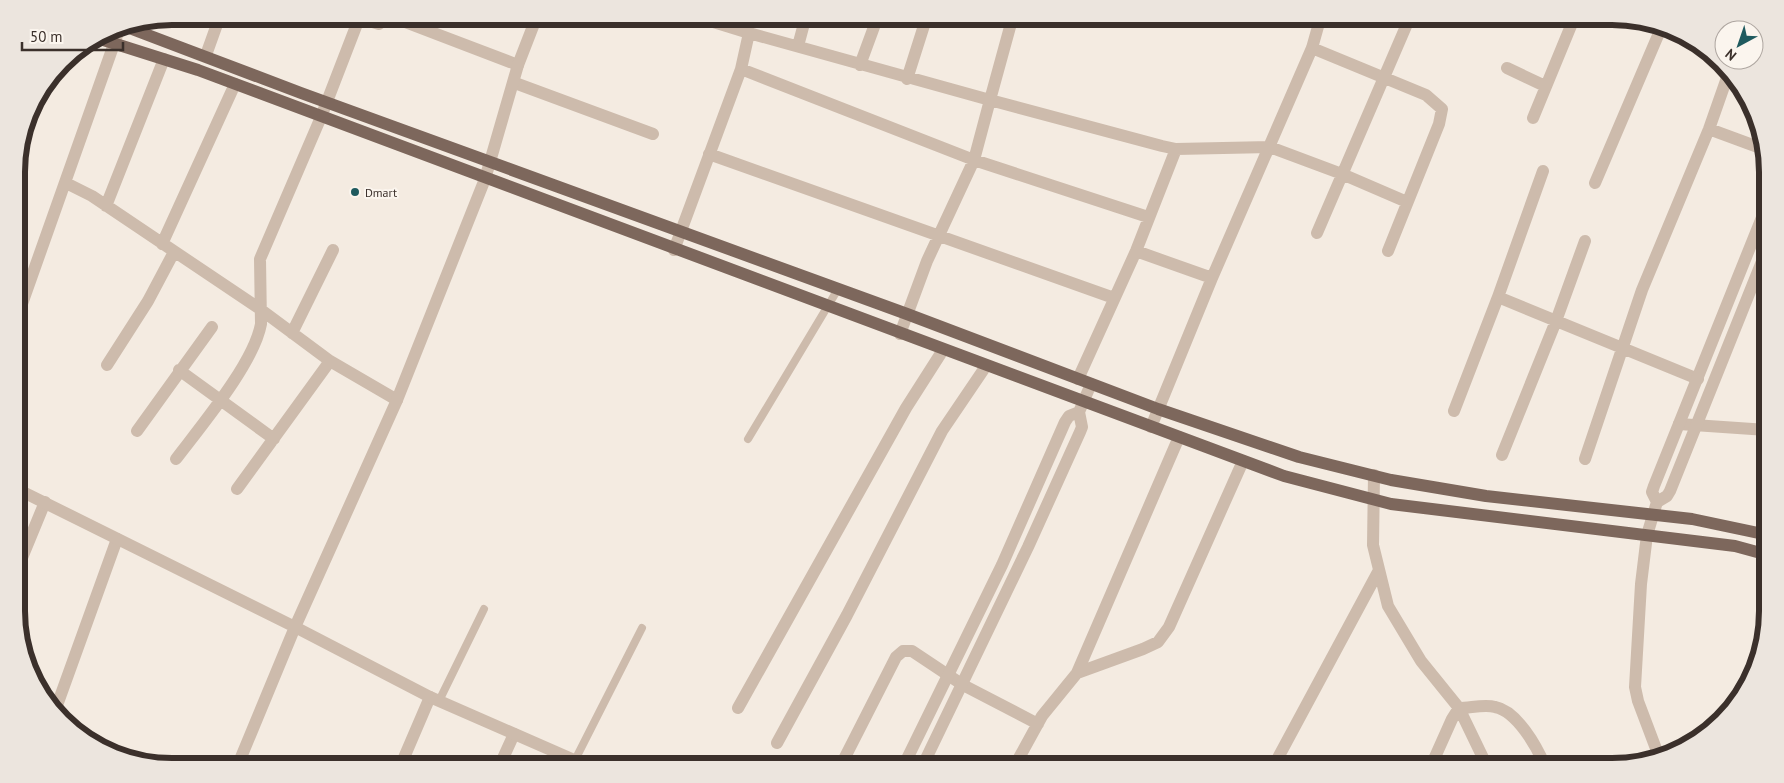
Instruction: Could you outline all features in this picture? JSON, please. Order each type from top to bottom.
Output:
[{"type":"main road","points":[[135,30],[490,163],[907,314],[1158,409],[1299,457],[1391,480],[1486,496],[1655,508],[1759,533]]},
{"type":"main road","points":[[106,41],[235,84],[986,366],[1082,406],[1151,427],[1284,476],[1391,504],[1735,546],[1759,553]]},
{"type":"street","points":[[206,55],[217,25]]},
{"type":"street","points":[[176,459],[254,349],[261,324],[260,259],[321,117],[355,25]]},
{"type":"street","points":[[413,25],[518,65]]},
{"type":"street","points":[[241,758],[295,626],[397,400],[485,179],[515,83],[518,65],[534,25]]},
{"type":"street","points":[[725,25],[907,78],[1176,149],[1270,147],[1342,174],[1407,202]]},
{"type":"street","points":[[798,46],[804,25]]},
{"type":"street","points":[[860,65],[875,25]]},
{"type":"street","points":[[907,78],[924,25]]},
{"type":"street","points":[[900,334],[938,236],[974,160],[1011,25]]},
{"type":"street","points":[[1151,427],[1212,278],[1312,48],[1318,25]]},
{"type":"street","points":[[1317,233],[1407,25]]},
{"type":"street","points":[[1533,118],[1571,25]]},
{"type":"street","points":[[674,250],[741,69],[749,32]]},
{"type":"street","points":[[1595,183],[1659,33]]},
{"type":"street","points":[[25,296],[117,35]]},
{"type":"street","points":[[1312,48],[1426,95],[1442,110],[1439,124],[1388,251]]},
{"type":"street","points":[[106,206],[164,59]]},
{"type":"street","points":[[1506,68],[1546,86]]},
{"type":"street","points":[[741,69],[974,160],[1148,217]]},
{"type":"street","points":[[1585,459],[1642,290],[1709,129],[1726,79]]},
{"type":"street","points":[[515,83],[653,134]]},
{"type":"street","points":[[162,244],[235,84]]},
{"type":"street","points":[[1709,129],[1757,147]]},
{"type":"street","points":[[1078,379],[1136,251],[1176,149]]},
{"type":"street","points":[[708,154],[1114,298]]},
{"type":"street","points":[[1454,411],[1498,297],[1543,171]]},
{"type":"street","points":[[66,183],[106,206],[260,309],[330,361],[397,400]]},
{"type":"street","points":[[1657,751],[1638,701],[1635,687],[1641,584],[1647,535],[1655,508],[1652,492],[1759,225]]},
{"type":"street","points":[[1502,455],[1556,321],[1585,241]]},
{"type":"street","points":[[292,333],[333,250]]},
{"type":"street","points":[[1136,251],[1212,278]]},
{"type":"street","points":[[107,365],[148,301],[174,252]]},
{"type":"street","points":[[1655,508],[1670,491],[1759,269]]},
{"type":"street","points":[[1498,297],[1698,379]]},
{"type":"street","points":[[137,431],[179,370],[212,327]]},
{"type":"street","points":[[738,708],[906,408],[943,350]]},
{"type":"street","points":[[237,488],[330,361]]},
{"type":"street","points":[[777,743],[847,615],[942,431],[986,366]]},
{"type":"street","points":[[179,370],[274,438]]},
{"type":"street","points":[[926,758],[963,684],[1080,432],[1082,427],[1082,406],[1091,384]]},
{"type":"street","points":[[908,758],[1002,564],[1065,422],[1069,416],[1082,406]]},
{"type":"street","points":[[1679,424],[1759,429]]},
{"type":"street","points":[[1019,758],[1038,724],[1059,694],[1077,673],[1179,437]]},
{"type":"street","points":[[1077,673],[1144,649],[1158,642],[1169,628],[1243,461]]},
{"type":"street","points":[[1374,475],[1373,545],[1388,606],[1421,661],[1459,708],[1482,758]]},
{"type":"street","points":[[25,493],[295,626],[434,699],[570,758]]},
{"type":"street","points":[[25,552],[45,502]]},
{"type":"street","points":[[58,704],[117,539]]},
{"type":"street","points":[[1277,758],[1379,570]]},
{"type":"street","points":[[845,758],[896,657],[903,651],[912,651],[949,676],[1038,724]]},
{"type":"street","points":[[404,758],[434,699]]},
{"type":"street","points":[[1459,708],[1494,706],[1511,715],[1531,740],[1541,758]]},
{"type":"street","points":[[1434,758],[1452,718],[1459,708]]},
{"type":"street","points":[[503,758],[514,734]]},
{"type":"lane","points":[[748,439],[829,307],[838,289]]},
{"type":"lane","points":[[434,699],[484,609]]},
{"type":"lane","points":[[576,758],[642,628]]},
{"type":"place","name":"Dmart","points":[[355,192]]}]
